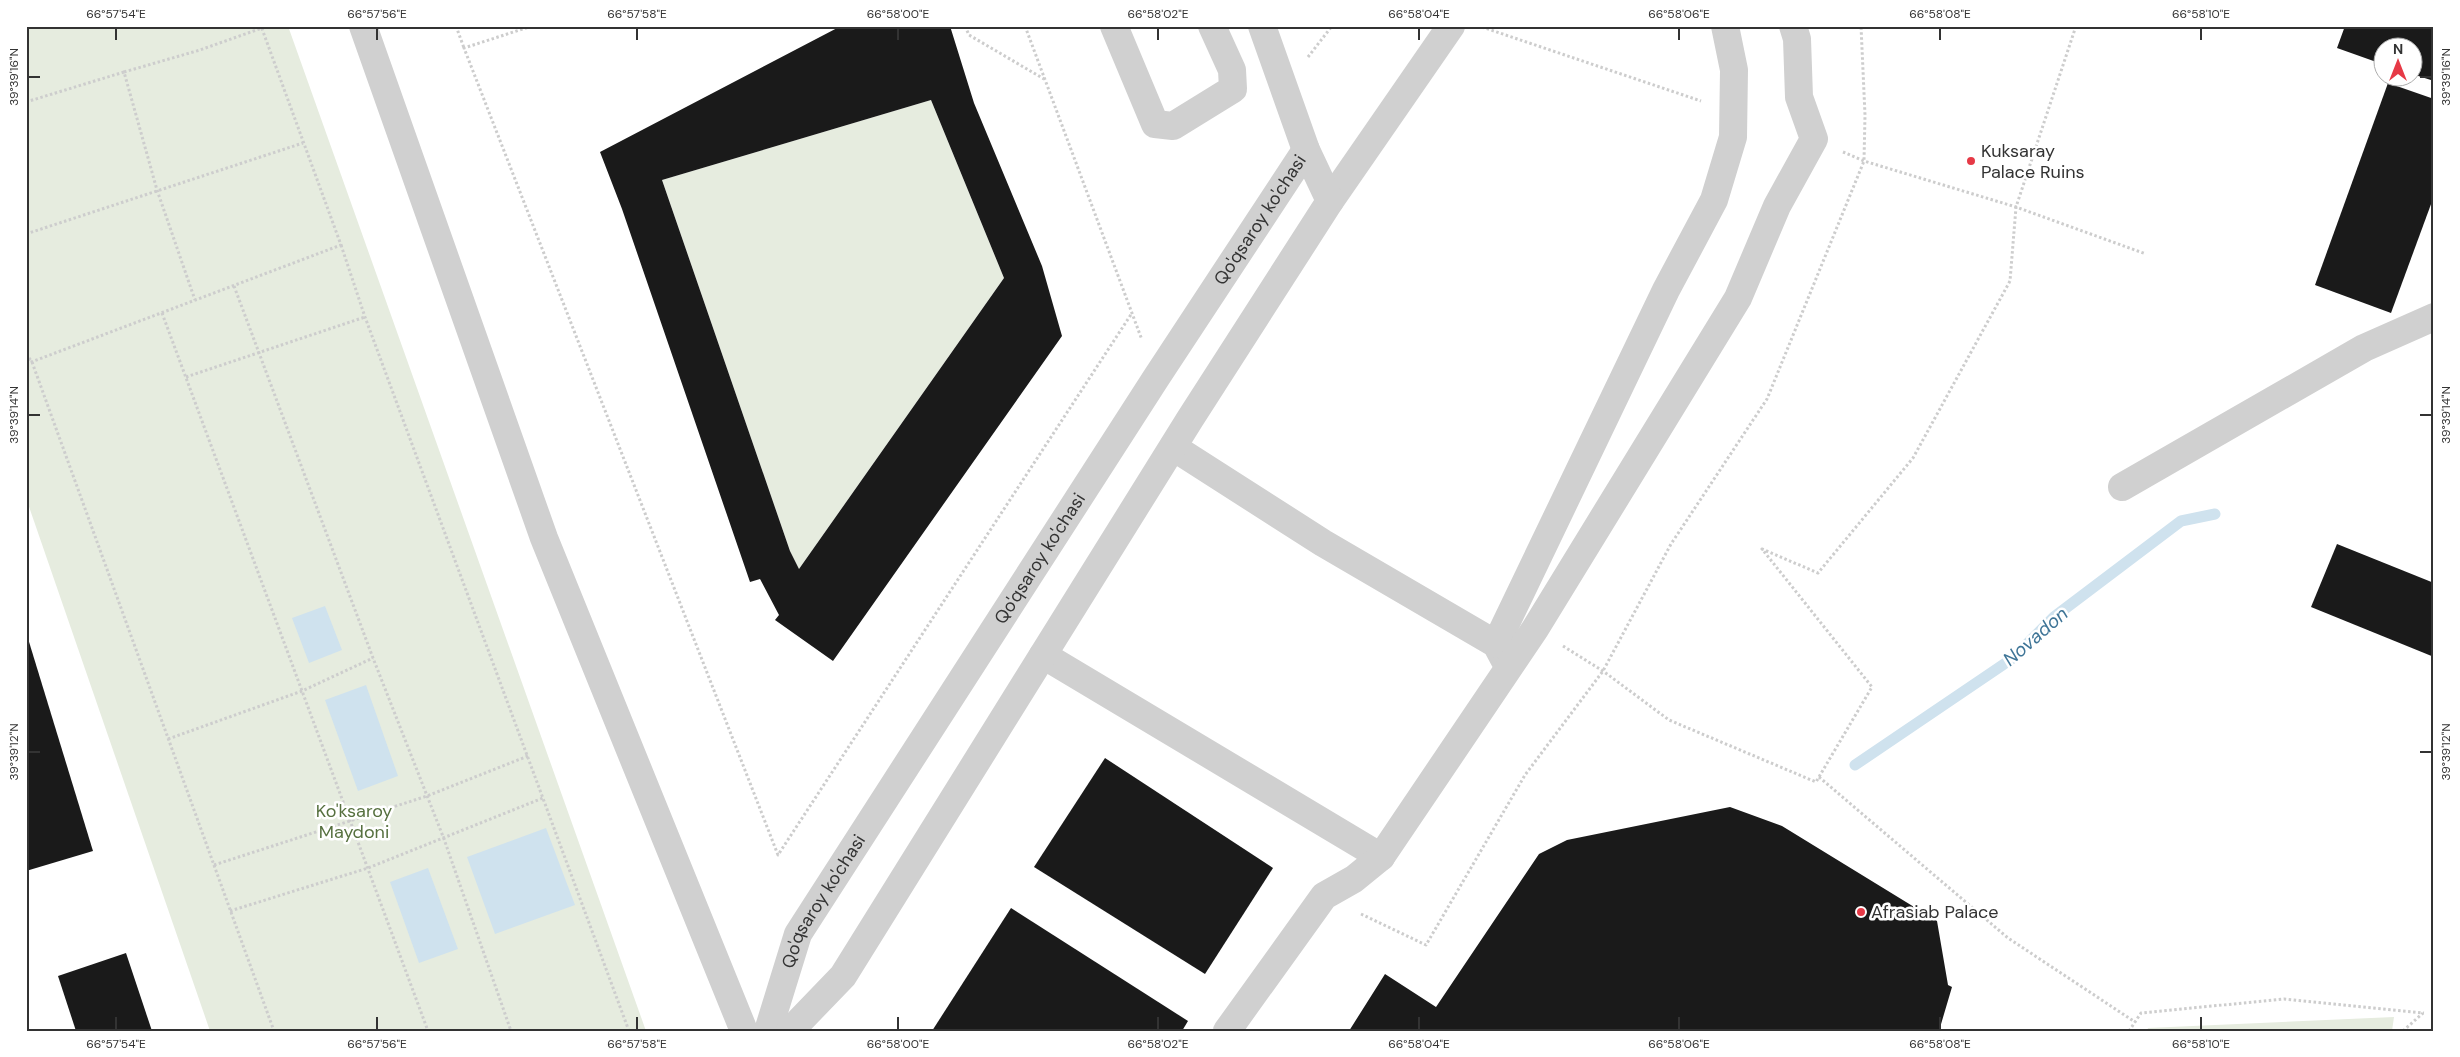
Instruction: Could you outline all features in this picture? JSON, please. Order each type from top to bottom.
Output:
[{"type":"street","points":[[363,26],[544,538],[744,1031]]},
{"type":"street","points":[[1114,26],[1155,124],[1173,126],[1233,89],[1232,70],[1212,26]]},
{"type":"street","points":[[1262,26],[1306,150]]},
{"type":"street","points":[[790,1031],[843,976],[1173,447],[1330,201],[1451,26]]},
{"type":"street","points":[[1496,644],[1666,290],[1714,200],[1733,137],[1734,70],[1725,26]]},
{"type":"street","points":[[1228,1031],[1324,896],[1354,879],[1381,857],[1535,629],[1738,298],[1777,206],[1814,139],[1799,97],[1796,39],[1793,26]]},
{"type":"street","name":"Qo'qsaroy ko'chasi","points":[[1306,150],[1330,201]]},
{"type":"street","name":"Qo'qsaroy ko'chasi","points":[[768,1031],[798,934],[1156,378],[1306,150]]},
{"type":"street","points":[[2122,487],[2364,348],[2434,317]]},
{"type":"street","points":[[1173,447],[1323,543],[1496,644],[1508,668]]},
{"type":"street","points":[[1043,655],[1381,857]]},
{"type":"path","points":[[456,26],[778,855],[1132,313]]},
{"type":"path","points":[[464,48],[532,26]]},
{"type":"path","points":[[966,26],[969,35],[1044,79]]},
{"type":"path","points":[[1025,26],[1156,378]]},
{"type":"path","points":[[1324,896],[1426,945],[1526,775],[1603,671],[1671,544],[1767,399],[1833,241],[1864,161],[1865,115],[1861,26]]},
{"type":"path","points":[[1535,629],[1603,671],[1669,720],[1816,782],[1872,688],[1762,548],[1818,573],[1913,458],[2010,281],[2016,207],[2076,26]]},
{"type":"path","points":[[26,102],[200,50],[261,27],[341,245],[365,317],[629,1031]]},
{"type":"path","points":[[124,72],[157,190],[195,300]]},
{"type":"path","points":[[26,234],[303,143]]},
{"type":"path","points":[[26,364],[341,245]]},
{"type":"path","points":[[234,286],[373,658],[444,838],[511,1031]]},
{"type":"path","points":[[162,313],[428,1031]]},
{"type":"path","points":[[186,378],[365,317]]},
{"type":"path","points":[[26,354],[32,362],[274,1031]]},
{"type":"path","points":[[168,739],[302,691],[373,658]]},
{"type":"path","points":[[214,865],[427,796],[528,756]]},
{"type":"path","points":[[1819,777],[2008,938],[2135,1022]]},
{"type":"path","points":[[230,911],[368,868],[543,798]]},
{"type":"path","points":[[2129,1031],[2141,1013],[2284,999],[2424,1013],[2403,1031]]},
{"type":"green space","name":"Ko'ksaroy Maydoni","points":[[26,26],[288,26],[646,1031],[210,1031],[26,498]]},
{"type":"green space","points":[[931,100],[1004,278],[799,569],[790,551],[662,180]]},
{"type":"green space","points":[[2394,1017],[2392,1031],[2147,1031],[2148,1028]]},
{"type":"water","points":[[325,606],[342,650],[309,663],[292,618]]},
{"type":"water","points":[[366,685],[398,776],[358,791],[325,700]]},
{"type":"water","points":[[546,828],[575,905],[495,934],[467,857]]},
{"type":"water","points":[[428,868],[458,949],[419,963],[390,882]]},
{"type":"building","points":[[841,26],[950,26],[974,103],[1042,266],[1062,336],[833,661],[775,620],[779,615],[760,579],[750,582],[622,209],[600,152]],"holes":[[[931,100],[1004,278],[799,569],[790,551],[662,180]]]},
{"type":"building","points":[[2345,26],[2434,26],[2434,81],[2422,77],[2422,38],[2372,38],[2372,60],[2337,48]]},
{"type":"building","points":[[2386,88],[2402,88],[2434,99],[2434,196],[2391,313],[2315,285]]},
{"type":"building","points":[[2337,544],[2434,583],[2434,657],[2311,607]]},
{"type":"building","points":[[26,632],[93,851],[26,871]]},
{"type":"building","points":[[1105,758],[1273,868],[1205,974],[1034,867]]},
{"type":"building","points":[[1730,807],[1782,826],[1937,921],[1948,985],[1952,987],[1939,1031],[1349,1031],[1385,974],[1436,1007],[1539,854],[1567,840]]},
{"type":"building","points":[[1011,908],[1188,1021],[1182,1031],[932,1031]]},
{"type":"building","points":[[126,953],[152,1031],[76,1031],[58,976]]},
{"type":"waterway","name":"Novadon","points":[[1855,765],[2013,658],[2054,617],[2181,521],[2215,514]]},
{"type":"place","name":"Kuksaray Palace Ruins","points":[[1971,161]]},
{"type":"place","name":"Afrasiab Palace","points":[[1861,912]]}]
